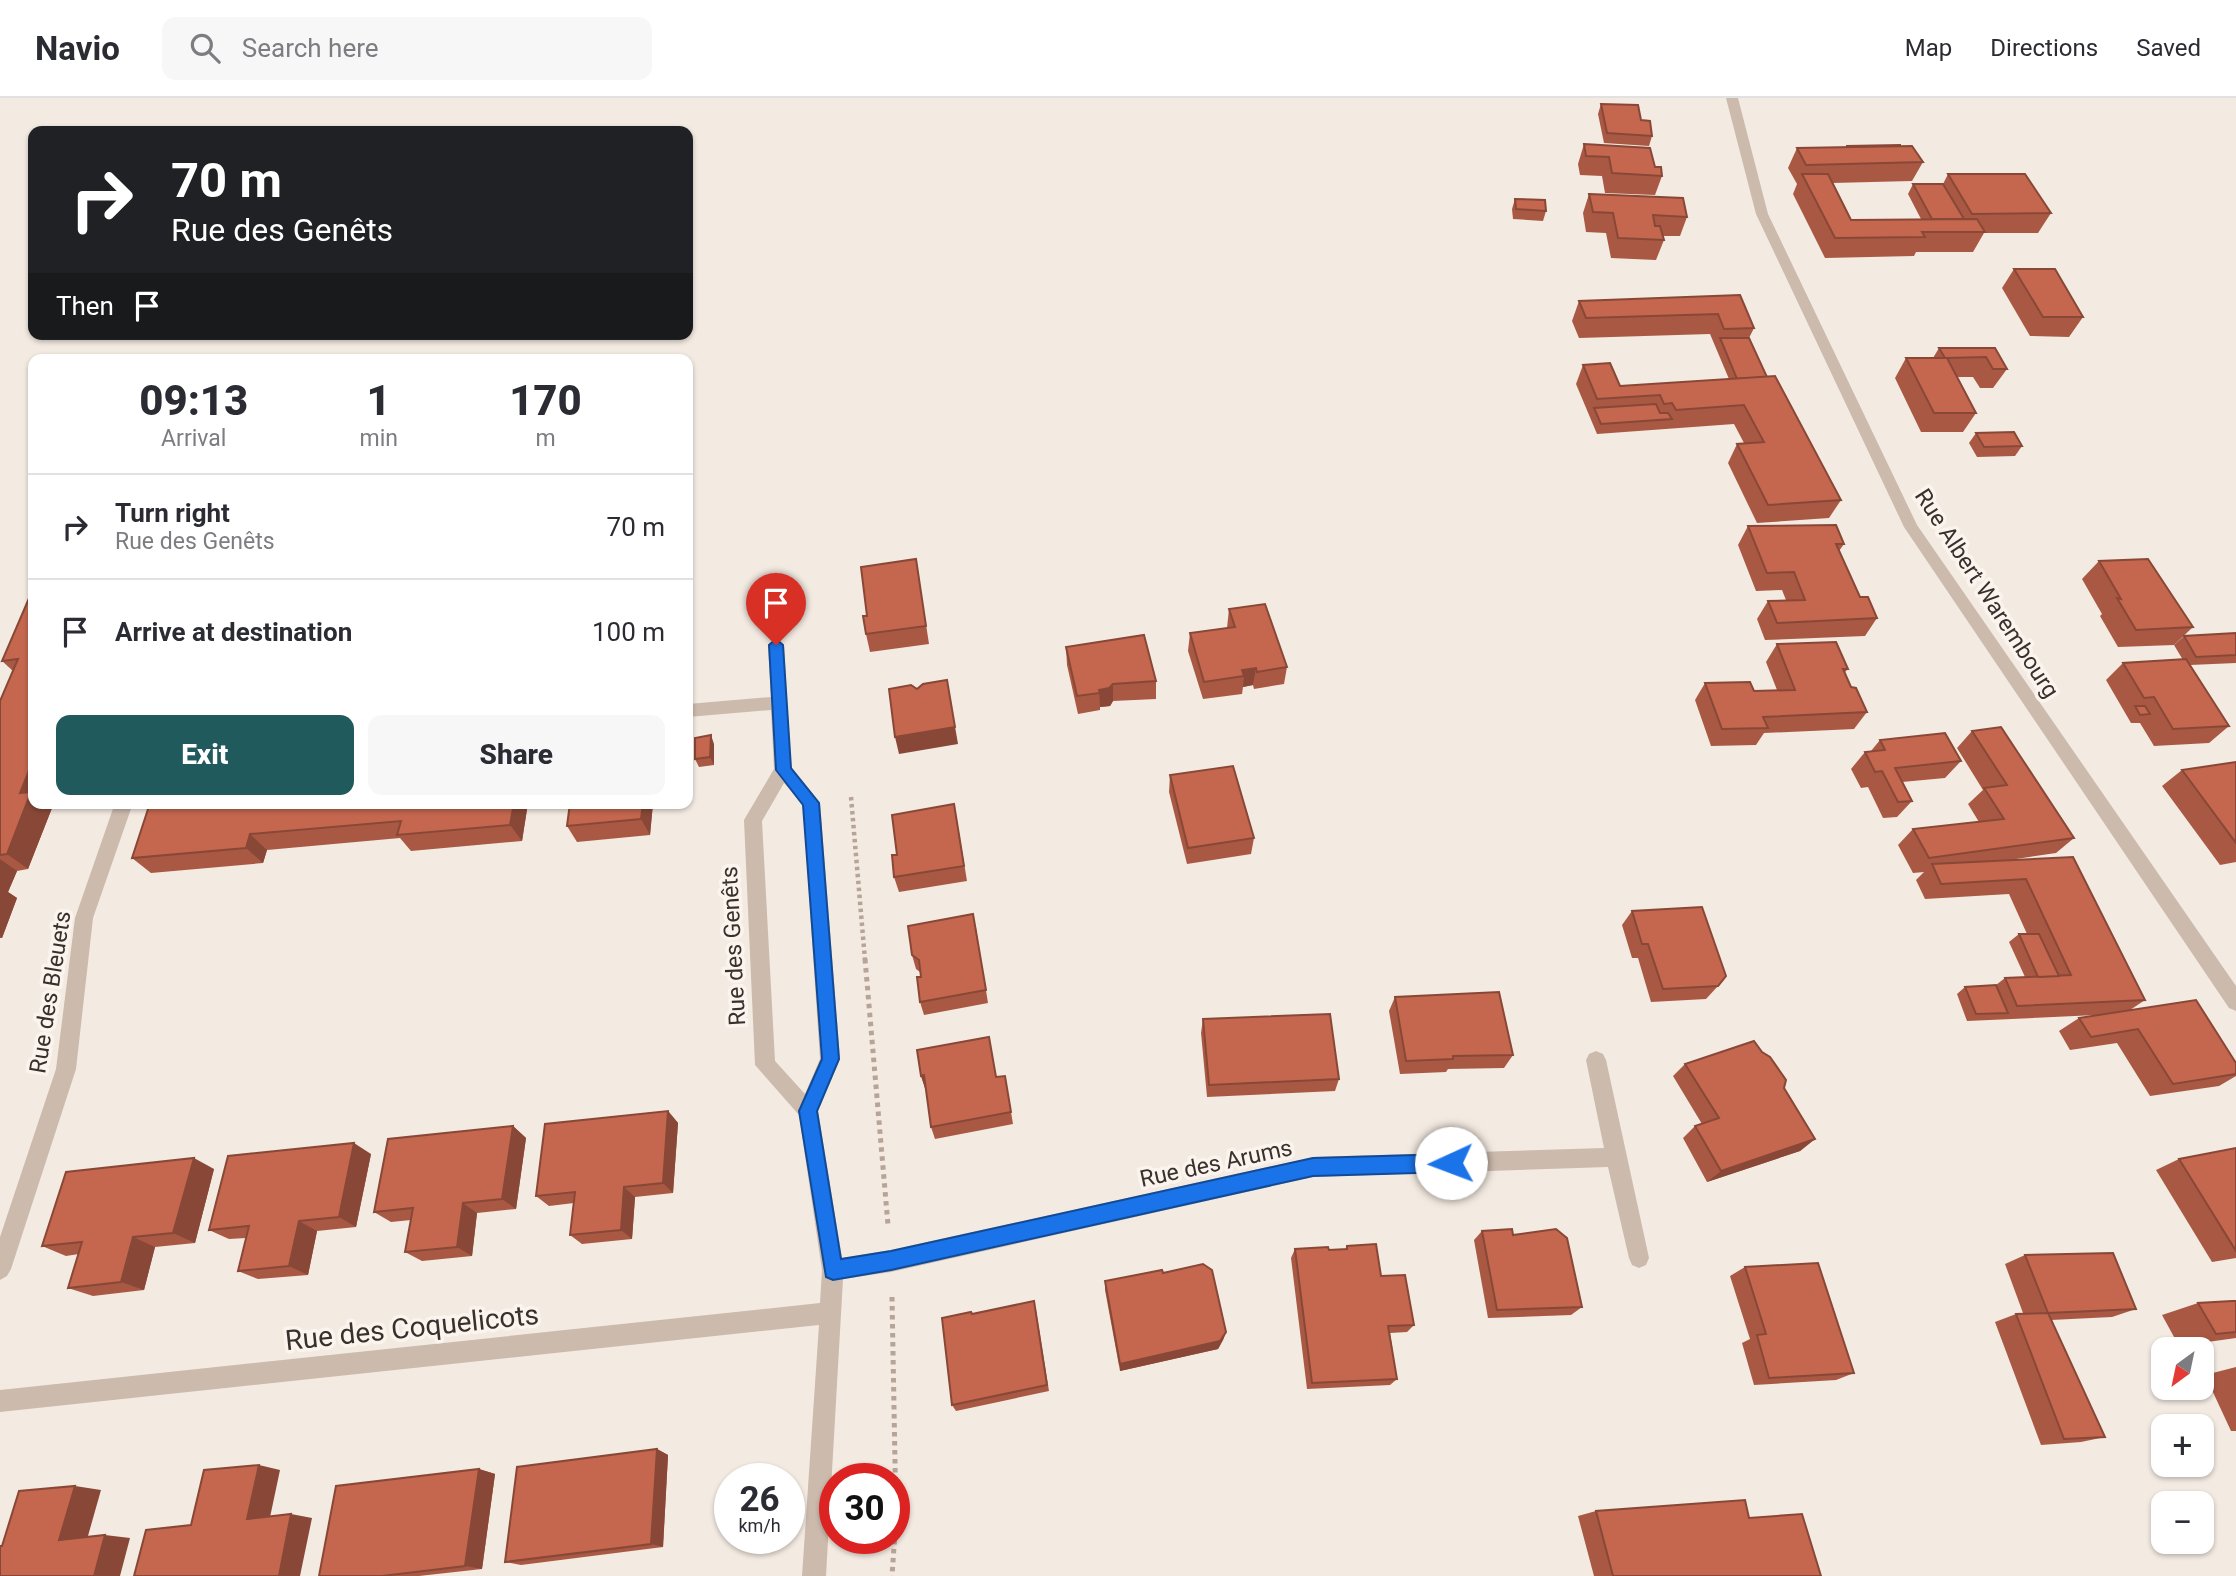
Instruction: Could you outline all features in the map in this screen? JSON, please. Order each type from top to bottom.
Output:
[{"type":"street","name":"Rue Albert Warembourg","points":[[1732,98],[1762,214],[1911,527],[2236,1002]]},
{"type":"street","points":[[776,645],[783,770],[811,803],[831,1059],[808,1111],[833,1270],[814,1576]]},
{"type":"street","points":[[693,711],[779,703]]},
{"type":"street","name":"Rue des Genêts","points":[[783,770],[753,820],[765,1065],[808,1111]]},
{"type":"street","name":"Rue des Bleuets","points":[[0,1269],[66,1069],[84,918],[122,809]]},
{"type":"street","points":[[1596,1060],[1639,1258]]},
{"type":"street","name":"Rue des Arums","points":[[833,1270],[891,1261],[1313,1167],[1616,1157]]},
{"type":"street","name":"Rue des Coquelicots","points":[[0,1401],[831,1313]]},
{"type":"path","points":[[851,797],[891,1261],[896,1518],[892,1576]]},
{"type":"building","points":[[1601,104],[1638,105],[1641,120],[1650,121],[1652,136],[1607,133]]},
{"type":"building","points":[[1584,144],[1650,148],[1655,167],[1661,167],[1662,176],[1612,173],[1609,157],[1586,156]]},
{"type":"building","points":[[1912,146],[1923,162],[1806,165],[1797,148]]},
{"type":"building","points":[[1802,174],[1828,174],[1851,220],[1977,219],[1985,232],[1922,232],[1925,237],[1835,238]]},
{"type":"building","points":[[1948,174],[2025,174],[2051,213],[1972,214]]},
{"type":"building","points":[[1913,184],[1943,184],[1964,219],[1932,219]]},
{"type":"building","points":[[1589,194],[1683,198],[1687,217],[1653,215],[1655,226],[1660,226],[1664,240],[1618,238],[1613,213],[1593,212]]},
{"type":"building","points":[[1515,199],[1545,200],[1546,211],[1516,209]]},
{"type":"building","points":[[2014,269],[2055,269],[2083,317],[2043,317]]},
{"type":"building","points":[[1740,295],[1754,328],[1724,329],[1718,314],[1586,318],[1579,301]]},
{"type":"building","points":[[1720,338],[1749,338],[1767,377],[1737,379]]},
{"type":"building","points":[[1939,348],[1995,348],[2007,369],[1993,369],[1986,357],[1947,358],[1976,413],[1934,413],[1906,358],[1945,358]]},
{"type":"building","points":[[1610,363],[1620,386],[1775,376],[1841,500],[1768,505],[1737,444],[1764,442],[1744,405],[1676,410],[1672,403],[1664,404],[1660,395],[1597,399],[1583,365]]},
{"type":"building","points":[[1656,404],[1660,413],[1668,413],[1672,419],[1601,424],[1594,408]]},
{"type":"building","points":[[2014,432],[2022,446],[1984,447],[1976,433]]},
{"type":"building","points":[[1836,525],[1844,544],[1836,544],[1860,597],[1868,597],[1877,618],[1777,623],[1768,601],[1805,600],[1794,572],[1767,573],[1748,526]]},
{"type":"building","points":[[916,559],[926,626],[866,634],[863,616],[867,616],[861,567]]},
{"type":"building","points":[[2148,559],[2193,627],[2136,630],[2099,561]]},
{"type":"building","points":[[28,601],[28,773],[20,793],[28,792],[28,800],[7,854],[0,855],[0,701],[18,659],[2,661]]},
{"type":"building","points":[[1265,604],[1287,667],[1257,672],[1256,668],[1242,670],[1244,676],[1204,682],[1190,633],[1235,627],[1229,609]]},
{"type":"building","points":[[2236,633],[2236,655],[2196,657],[2184,636]]},
{"type":"building","points":[[1144,635],[1156,681],[1113,684],[1109,688],[1099,690],[1100,693],[1077,696],[1066,647]]},
{"type":"building","points":[[1836,642],[1848,669],[1843,669],[1867,712],[1763,717],[1768,728],[1722,729],[1705,683],[1750,682],[1754,691],[1795,690],[1777,644]]},
{"type":"building","points":[[2186,659],[2229,726],[2173,729],[2154,697],[2144,698],[2123,663]]},
{"type":"building","points":[[947,680],[955,727],[895,737],[889,689],[911,685],[917,689],[923,684]]},
{"type":"building","points":[[2135,706],[2145,706],[2150,714],[2140,715]]},
{"type":"building","points":[[2001,727],[2074,838],[1929,858],[1913,829],[2004,819],[1984,788],[2007,785],[1972,731]]},
{"type":"building","points":[[1945,733],[1961,761],[1895,768],[1912,801],[1898,802],[1882,771],[1875,772],[1865,752],[1885,750],[1880,740]]},
{"type":"building","points":[[711,735],[710,757],[695,759],[695,738]]},
{"type":"building","points":[[2236,762],[2236,843],[2182,770]]},
{"type":"building","points":[[1233,766],[1254,838],[1188,848],[1170,775]]},
{"type":"building","points":[[954,804],[964,866],[894,877],[892,855],[897,855],[892,815]]},
{"type":"building","points":[[148,809],[513,809],[510,825],[397,835],[401,821],[250,834],[246,848],[132,858]]},
{"type":"building","points":[[569,809],[642,809],[641,819],[567,826]]},
{"type":"building","points":[[2073,857],[2145,1000],[2017,1006],[2005,978],[2071,975],[2026,879],[1941,884],[1932,864]]},
{"type":"building","points":[[1702,907],[1726,976],[1718,986],[1663,989],[1648,944],[1642,944],[1632,911]]},
{"type":"building","points":[[973,914],[986,990],[920,1002],[917,977],[921,977],[919,960],[912,955],[908,926]]},
{"type":"building","points":[[2019,934],[2039,934],[2059,976],[2038,977]]},
{"type":"building","points":[[1996,985],[2008,1013],[1976,1014],[1965,987]]},
{"type":"building","points":[[1499,992],[1513,1055],[1453,1056],[1453,1059],[1406,1061],[1395,997]]},
{"type":"building","points":[[2196,1000],[2236,1063],[2236,1074],[2173,1084],[2138,1029],[2091,1037],[2079,1018]]},
{"type":"building","points":[[1330,1014],[1339,1079],[1209,1085],[1203,1019]]},
{"type":"building","points":[[989,1037],[996,1077],[1005,1076],[1011,1112],[931,1127],[924,1075],[921,1076],[917,1050]]},
{"type":"building","points":[[1754,1041],[1762,1052],[1770,1057],[1786,1080],[1784,1088],[1815,1139],[1721,1171],[1695,1126],[1719,1118],[1685,1064]]},
{"type":"building","points":[[668,1111],[663,1183],[624,1187],[621,1230],[570,1235],[575,1192],[536,1196],[545,1124]]},
{"type":"building","points":[[513,1126],[502,1199],[463,1203],[457,1247],[405,1252],[413,1208],[374,1212],[388,1139]]},
{"type":"building","points":[[354,1143],[339,1217],[299,1221],[289,1266],[238,1271],[249,1226],[209,1230],[228,1156]]},
{"type":"building","points":[[2236,1148],[2236,1251],[2179,1159]]},
{"type":"building","points":[[194,1158],[173,1233],[133,1237],[121,1282],[68,1288],[82,1242],[42,1246],[66,1172]]},
{"type":"building","points":[[1512,1229],[1513,1235],[1556,1229],[1567,1238],[1582,1307],[1497,1310],[1482,1231]]},
{"type":"building","points":[[1376,1244],[1381,1276],[1405,1275],[1414,1325],[1388,1326],[1397,1379],[1312,1383],[1295,1249],[1347,1249],[1347,1246]]},
{"type":"building","points":[[2113,1253],[2136,1309],[2048,1313],[2025,1255]]},
{"type":"building","points":[[1818,1263],[1854,1373],[1769,1378],[1757,1335],[1766,1334],[1745,1267]]},
{"type":"building","points":[[1203,1264],[1212,1270],[1226,1332],[1220,1341],[1120,1364],[1105,1281]]},
{"type":"building","points":[[1034,1301],[1047,1385],[952,1405],[942,1318]]},
{"type":"building","points":[[2236,1301],[2236,1332],[2216,1334],[2198,1303]]},
{"type":"building","points":[[2048,1313],[2105,1437],[2064,1439],[2016,1314]]},
{"type":"building","points":[[657,1449],[651,1544],[505,1562],[517,1467]]},
{"type":"building","points":[[259,1465],[247,1519],[291,1514],[279,1576],[134,1576],[146,1530],[191,1525],[204,1470]]},
{"type":"building","points":[[479,1469],[465,1566],[382,1576],[319,1576],[336,1486]]},
{"type":"building","points":[[75,1486],[59,1540],[105,1535],[94,1576],[0,1576],[0,1546],[19,1491]]},
{"type":"building","points":[[1745,1500],[1749,1518],[1802,1514],[1821,1576],[1613,1576],[1596,1511]]},
{"type":"route","points":[[776,645],[783,770],[811,803],[831,1059],[808,1111],[833,1270],[891,1261],[1313,1167],[1451,1163]]}]
